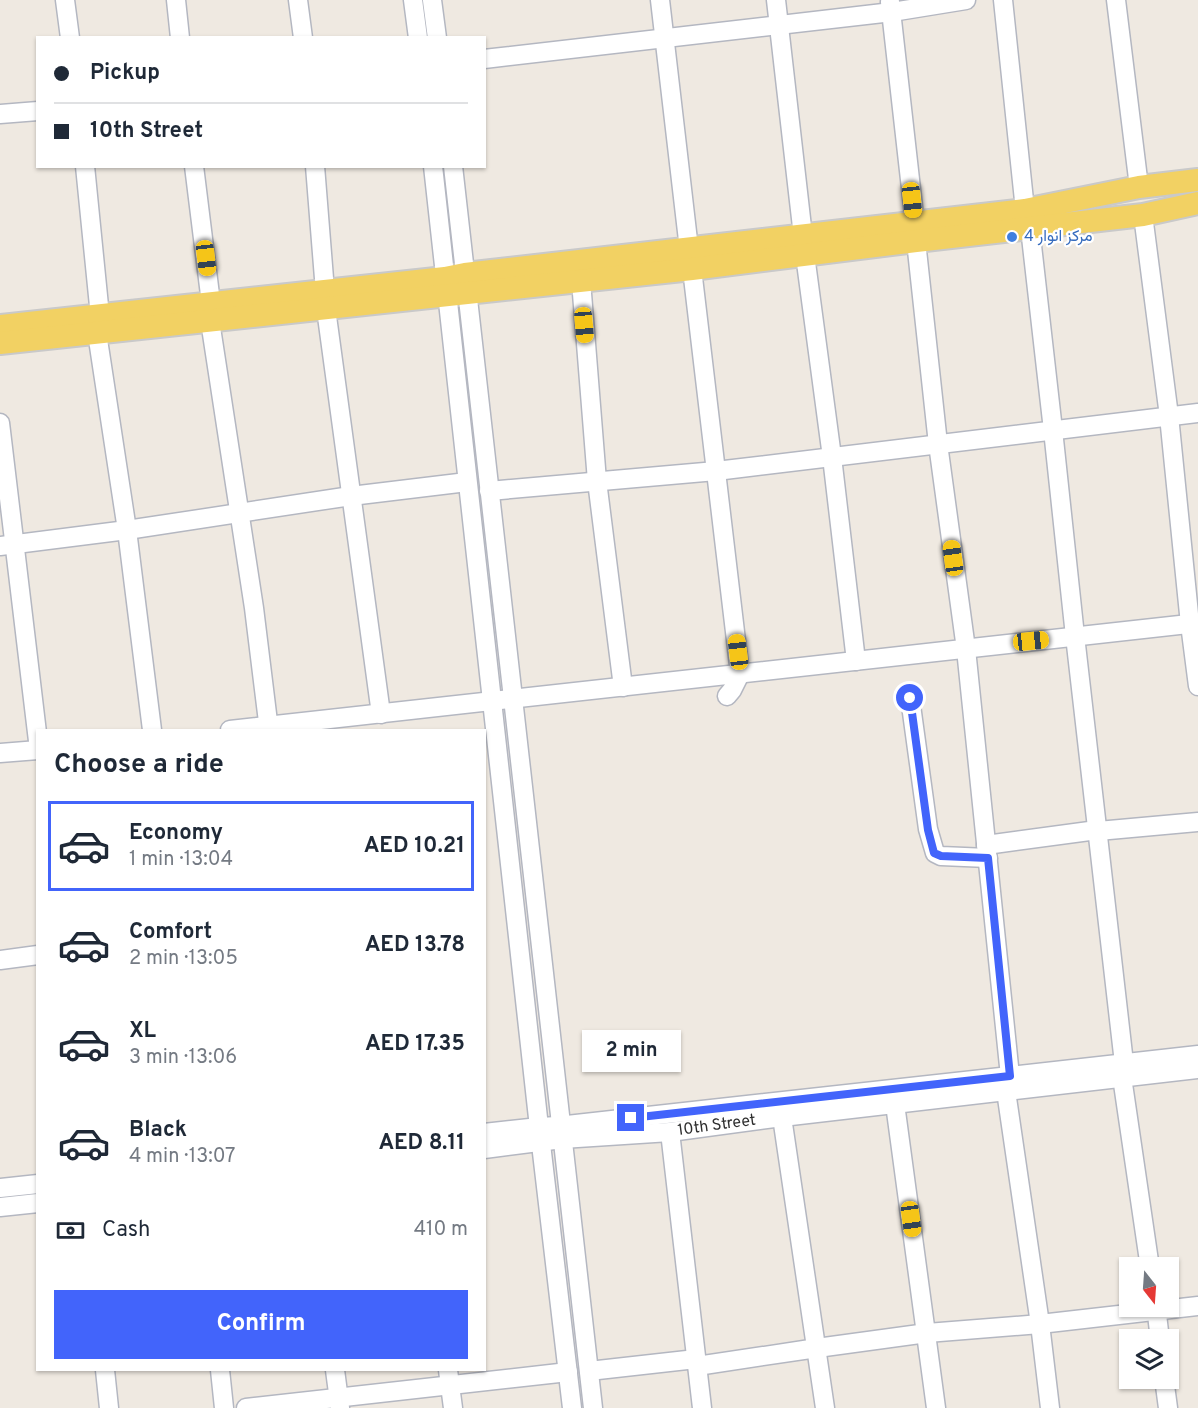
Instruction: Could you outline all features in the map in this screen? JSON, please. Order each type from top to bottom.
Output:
[{"type":"main road","points":[[1027,219],[1139,187],[1198,180]]},
{"type":"main road","points":[[0,342],[98,324],[456,285],[587,263],[690,259],[1027,219],[1143,215],[1198,203]]},
{"type":"main road","points":[[0,326],[98,324]]},
{"type":"street","points":[[65,0],[70,36]]},
{"type":"street","points":[[176,0],[180,36]]},
{"type":"street","points":[[298,0],[303,36]]},
{"type":"street","points":[[413,0],[418,36]]},
{"type":"street","points":[[432,0],[437,36]]},
{"type":"street","points":[[660,0],[741,674],[727,696]]},
{"type":"street","points":[[776,0],[856,661]]},
{"type":"street","points":[[486,59],[779,26],[891,6],[966,0]]},
{"type":"street","points":[[1003,0],[1123,1070],[1148,1257]]},
{"type":"street","points":[[1116,0],[1139,187]]},
{"type":"street","points":[[891,6],[938,444],[966,649],[1008,1083],[1050,1408]]},
{"type":"street","points":[[0,114],[36,111]]},
{"type":"street","points":[[85,168],[98,324],[152,729]]},
{"type":"street","points":[[194,168],[210,312],[254,608],[269,728]]},
{"type":"street","points":[[315,168],[326,300],[381,714]]},
{"type":"street","points":[[433,168],[456,285],[489,491],[593,1408]]},
{"type":"street","points":[[453,168],[456,285],[467,482],[572,1408]]},
{"type":"street","points":[[1143,215],[1194,623],[1198,686]]},
{"type":"street","points":[[587,263],[597,482],[624,687]]},
{"type":"street","points":[[489,491],[716,471],[1198,413]]},
{"type":"street","points":[[0,423],[7,545],[36,729]]},
{"type":"street","points":[[7,545],[127,530],[351,496],[467,482]]},
{"type":"street","points":[[250,729],[1194,623]]},
{"type":"street","points":[[910,698],[928,830],[934,853],[941,856],[987,852],[1097,831],[1198,822]]},
{"type":"street","points":[[0,753],[36,750]]},
{"type":"street","points":[[0,960],[36,955]]},
{"type":"street","name":"10th Street","points":[[561,1133],[1123,1070],[1198,1054]]},
{"type":"street","name":"10th Street","points":[[1123,1070],[1198,1069]]},
{"type":"street","name":"10th Street","points":[[486,1133],[670,1132],[895,1104],[1008,1083]]},
{"type":"street","points":[[895,1104],[936,1408]]},
{"type":"street","points":[[782,1117],[825,1408]]},
{"type":"street","points":[[670,1132],[702,1408]]},
{"type":"street","name":"10th Street","points":[[486,1148],[541,1134]]},
{"type":"street","points":[[0,1188],[36,1184]]},
{"type":"street","points":[[0,1207],[36,1203]]},
{"type":"street","points":[[1179,1307],[1198,1306]]},
{"type":"street","points":[[589,1371],[697,1363],[927,1333],[1040,1324],[1119,1313]]},
{"type":"street","points":[[105,1371],[109,1408]]},
{"type":"street","points":[[220,1371],[224,1408]]},
{"type":"street","points":[[335,1371],[339,1403]]},
{"type":"street","points":[[246,1408],[339,1403],[449,1378],[568,1372]]},
{"type":"street","points":[[449,1378],[453,1408]]},
{"type":"street","points":[[1165,1389],[1168,1408]]},
{"type":"place","name":"مركز انوار 4","points":[[1012,237]]},
{"type":"route","points":[[631,1118],[1010,1076],[988,858],[941,856],[934,853],[928,830],[910,698]]}]
